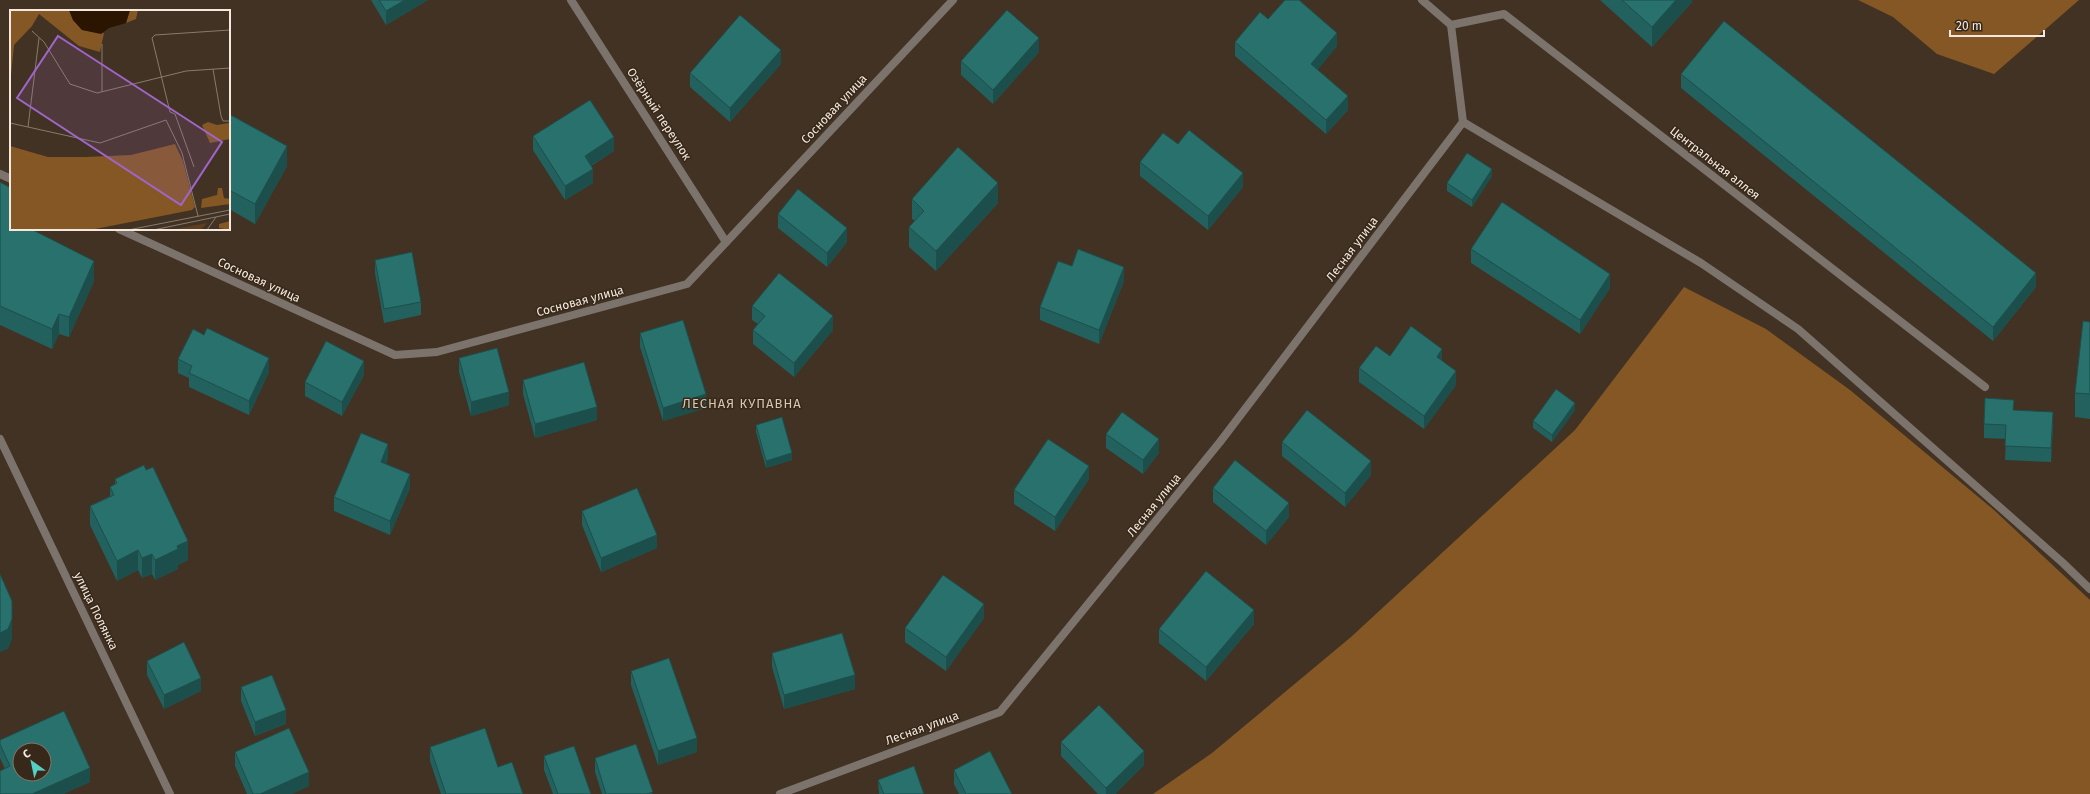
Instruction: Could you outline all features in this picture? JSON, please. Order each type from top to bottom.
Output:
[{"type":"street","name":"Озёрный переулок","points":[[571,0],[726,242]]},
{"type":"street","name":"Сосновая улица","points":[[121,230],[395,355],[436,352],[687,284],[953,0]]},
{"type":"street","points":[[1422,0],[1451,25],[1463,122],[1701,263],[1798,329],[2090,588]]},
{"type":"street","name":"Центральная аллея","points":[[1451,25],[1504,14],[1985,387]]},
{"type":"street","name":"Лесная улица","points":[[780,794],[1000,712],[1220,442],[1463,122]]},
{"type":"street","points":[[0,174],[10,179]]},
{"type":"street","name":"улица Полянка","points":[[0,439],[170,794]]},
{"type":"shaded area","points":[[1858,0],[2079,0],[1994,74],[1937,54],[1893,17]]},
{"type":"shaded area","points":[[1684,287],[1766,329],[1850,390],[1994,510],[2090,600],[2090,794],[1153,794],[1212,753],[1351,637],[1575,430]]},
{"type":"building","points":[[379,0],[405,0],[386,11]]},
{"type":"building","points":[[1285,0],[1299,0],[1337,33],[1311,64],[1348,96],[1326,120],[1235,42],[1260,12],[1268,19]]},
{"type":"building","points":[[1622,0],[1676,0],[1652,27]]},
{"type":"building","points":[[1007,10],[1039,38],[993,90],[961,61]]},
{"type":"building","points":[[740,15],[781,50],[730,108],[690,73]]},
{"type":"building","points":[[1724,21],[2036,273],[1993,327],[1681,74]]},
{"type":"building","points":[[590,100],[614,137],[585,156],[593,169],[565,186],[533,136]]},
{"type":"building","points":[[230,115],[287,146],[255,204],[230,191]]},
{"type":"building","points":[[1189,130],[1243,173],[1208,216],[1140,162],[1163,133],[1178,144]]},
{"type":"building","points":[[958,147],[998,183],[936,251],[909,227],[924,211],[912,199]]},
{"type":"building","points":[[1467,153],[1492,169],[1472,200],[1447,183]]},
{"type":"building","points":[[0,182],[10,187],[10,230],[33,230],[94,261],[69,317],[59,314],[52,329],[0,306]]},
{"type":"building","points":[[798,189],[847,228],[827,253],[778,214]]},
{"type":"building","points":[[1502,202],[1610,274],[1580,320],[1471,249]]},
{"type":"building","points":[[1078,249],[1124,267],[1099,330],[1040,307],[1058,261],[1072,266]]},
{"type":"building","points":[[412,252],[421,302],[384,309],[375,260]]},
{"type":"building","points":[[779,273],[833,316],[794,363],[753,330],[765,316],[752,306]]},
{"type":"building","points":[[683,320],[706,394],[663,408],[640,333]]},
{"type":"building","points":[[2083,321],[2090,322],[2090,394],[2075,393]]},
{"type":"building","points":[[1411,326],[1442,349],[1437,357],[1456,371],[1424,416],[1359,368],[1376,346],[1390,356]]},
{"type":"building","points":[[207,328],[269,358],[249,401],[189,373],[192,366],[178,359],[193,329],[204,335]]},
{"type":"building","points":[[326,341],[364,361],[342,402],[305,382]]},
{"type":"building","points":[[497,348],[509,392],[471,402],[459,358]]},
{"type":"building","points":[[584,362],[597,407],[535,424],[523,380]]},
{"type":"building","points":[[1556,389],[1575,403],[1552,435],[1533,421]]},
{"type":"building","points":[[1985,398],[2014,400],[2013,410],[2053,412],[2051,448],[2005,446],[2006,425],[1984,424]]},
{"type":"building","points":[[1307,410],[1371,461],[1345,493],[1282,442]]},
{"type":"building","points":[[1122,412],[1159,439],[1143,460],[1106,434]]},
{"type":"building","points":[[782,417],[792,453],[766,461],[756,425]]},
{"type":"building","points":[[361,433],[388,444],[381,462],[410,474],[390,521],[334,497]]},
{"type":"building","points":[[1048,439],[1089,466],[1055,517],[1014,490]]},
{"type":"building","points":[[1235,460],[1289,503],[1266,531],[1213,488]]},
{"type":"building","points":[[144,465],[146,470],[153,467],[188,541],[177,546],[178,549],[155,560],[152,554],[142,558],[138,550],[117,561],[90,506],[114,495],[110,487],[117,483],[115,479]]},
{"type":"building","points":[[637,488],[657,535],[601,558],[582,511]]},
{"type":"building","points":[[1206,571],[1254,610],[1206,667],[1159,629]]},
{"type":"building","points":[[0,574],[12,601],[12,619],[8,629],[0,633]]},
{"type":"building","points":[[943,575],[984,604],[946,657],[905,628]]},
{"type":"building","points":[[842,633],[855,675],[784,695],[772,653]]},
{"type":"building","points":[[184,642],[201,678],[164,695],[147,661]]},
{"type":"building","points":[[669,658],[697,738],[658,751],[631,671]]},
{"type":"building","points":[[272,675],[286,710],[255,722],[241,687]]},
{"type":"building","points":[[1099,705],[1144,751],[1106,788],[1061,742]]},
{"type":"building","points":[[64,711],[90,768],[32,794],[0,794],[0,771],[10,766],[0,744],[0,740]]},
{"type":"building","points":[[289,728],[309,772],[260,794],[253,794],[235,752]]},
{"type":"building","points":[[485,728],[498,767],[512,762],[523,794],[446,794],[430,747]]},
{"type":"building","points":[[636,744],[653,792],[647,794],[606,794],[595,758]]},
{"type":"building","points":[[574,746],[591,794],[558,794],[544,756]]},
{"type":"building","points":[[990,751],[1012,794],[966,794],[954,770]]},
{"type":"building","points":[[914,766],[924,794],[884,794],[878,780]]},
{"type":"district","name":"ЛЕСНАЯ КУПАВНА","points":[[742,403]]}]
